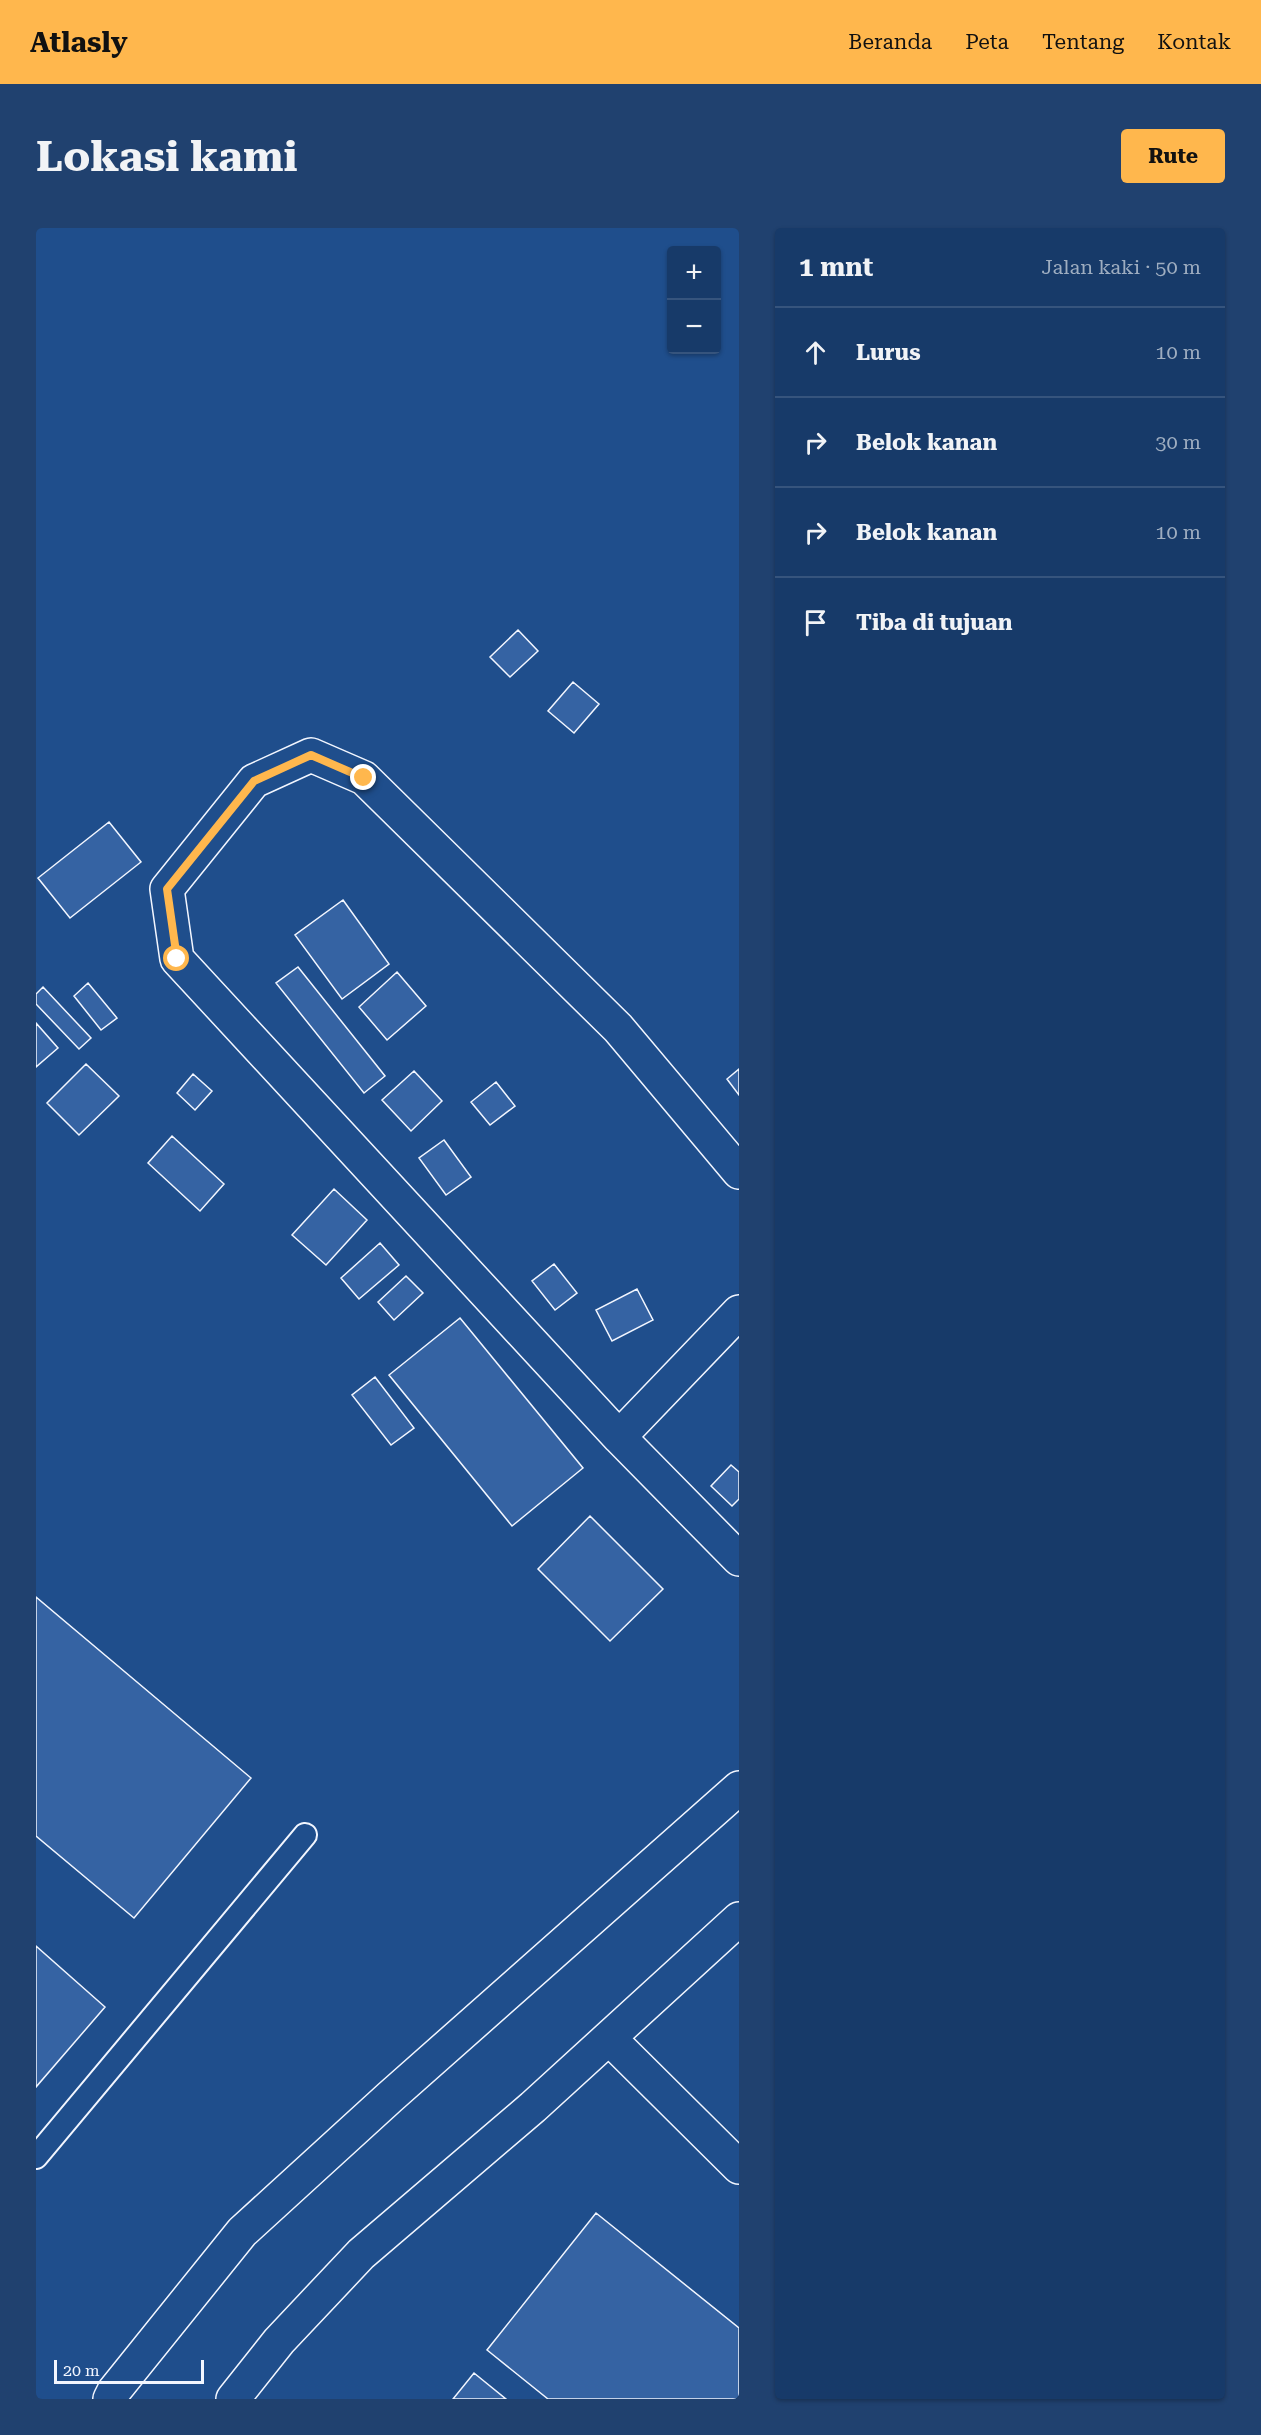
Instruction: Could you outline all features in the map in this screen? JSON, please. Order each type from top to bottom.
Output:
[{"type":"street","points":[[739,1172],[618,1028],[364,778],[311,755],[254,781],[167,889],[177,959],[619,1437],[739,1560]]},
{"type":"street","points":[[619,1437],[739,1311]]},
{"type":"street","points":[[110,2399],[114,2391],[242,2232],[390,2097],[739,1788]]},
{"type":"street","points":[[233,2399],[279,2341],[361,2254],[609,2038],[739,1919]]},
{"type":"street","points":[[609,2038],[737,2160]]},
{"type":"lane","points":[[36,2157],[305,1836]]},
{"type":"building","points":[[518,630],[538,651],[510,677],[490,657]]},
{"type":"building","points":[[573,682],[599,704],[574,733],[548,711]]},
{"type":"building","points":[[109,822],[141,862],[70,918],[38,878]]},
{"type":"building","points":[[343,900],[389,964],[342,999],[295,935]]},
{"type":"building","points":[[298,967],[385,1076],[364,1093],[276,983]]},
{"type":"building","points":[[397,972],[426,1006],[387,1040],[359,1007]]},
{"type":"building","points":[[88,983],[117,1018],[101,1030],[74,996]]},
{"type":"building","points":[[43,987],[91,1038],[79,1049],[36,1004],[36,994]]},
{"type":"building","points":[[36,1023],[58,1048],[36,1067]]},
{"type":"building","points":[[86,1064],[119,1096],[79,1135],[47,1103]]},
{"type":"building","points":[[739,1069],[739,1095],[727,1079]]},
{"type":"building","points":[[414,1071],[442,1101],[411,1131],[382,1100]]},
{"type":"building","points":[[193,1074],[212,1091],[195,1110],[177,1093]]},
{"type":"building","points":[[496,1082],[515,1106],[490,1125],[471,1102]]},
{"type":"building","points":[[172,1136],[224,1184],[200,1211],[148,1163]]},
{"type":"building","points":[[444,1140],[471,1177],[446,1195],[419,1158]]},
{"type":"building","points":[[334,1189],[367,1220],[326,1265],[292,1235]]},
{"type":"building","points":[[380,1243],[399,1265],[359,1299],[341,1278]]},
{"type":"building","points":[[554,1264],[577,1293],[555,1310],[532,1281]]},
{"type":"building","points":[[406,1276],[423,1293],[394,1320],[378,1302]]},
{"type":"building","points":[[637,1289],[653,1320],[612,1341],[596,1310]]},
{"type":"building","points":[[460,1318],[583,1468],[512,1526],[389,1375]]},
{"type":"building","points":[[375,1377],[414,1428],[391,1445],[352,1395]]},
{"type":"building","points":[[731,1465],[739,1472],[739,1499],[732,1506],[711,1486]]},
{"type":"building","points":[[590,1516],[663,1589],[610,1641],[538,1569]]},
{"type":"building","points":[[36,1597],[251,1778],[134,1918],[36,1836]]},
{"type":"building","points":[[36,1946],[105,2007],[36,2087]]},
{"type":"building","points":[[596,2213],[739,2328],[739,2399],[548,2399],[487,2350]]},
{"type":"building","points":[[474,2373],[506,2399],[453,2399]]},
{"type":"route","points":[[177,959],[167,889],[254,781],[311,755],[364,778]]}]
